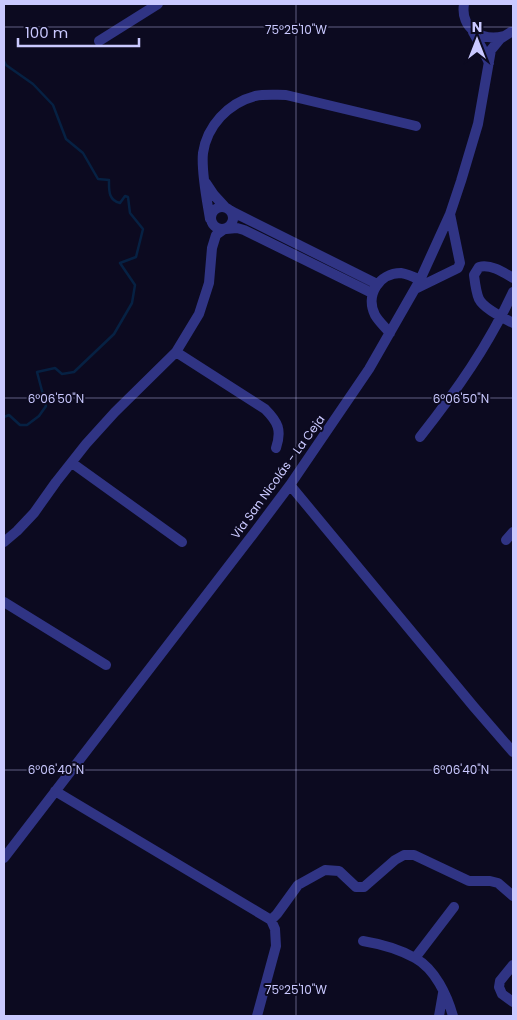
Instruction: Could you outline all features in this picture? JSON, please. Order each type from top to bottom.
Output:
[{"type":"street","points":[[99,41],[158,4]]},
{"type":"street","points":[[464,4],[466,22],[490,64]]},
{"type":"street","points":[[470,28],[477,34],[494,38],[512,31]]},
{"type":"street","name":"Via San Nicolás - La Ceja","points":[[4,858],[290,485],[369,369],[420,280],[450,214],[478,124],[492,50],[500,39],[512,31]]},
{"type":"street","points":[[372,293],[244,230],[216,228],[211,221],[206,196],[203,153],[212,128],[223,114],[238,102],[256,96],[286,95],[416,126]]},
{"type":"street","points":[[204,178],[214,195],[233,214],[233,221],[229,227],[216,235],[212,248]]},
{"type":"street","points":[[4,542],[18,531],[34,513],[86,444],[115,412],[176,352],[198,314],[209,283],[212,248],[211,221],[212,212],[215,209],[227,208],[377,284]]},
{"type":"street","points":[[450,214],[480,301],[513,323]]},
{"type":"street","points":[[415,289],[479,266],[486,266],[513,278]]},
{"type":"street","points":[[390,333],[374,314],[372,293],[377,284],[386,277],[400,273],[420,280]]},
{"type":"street","points":[[420,437],[458,387],[482,350],[502,317],[513,292]]},
{"type":"street","points":[[176,352],[265,409],[279,429],[279,439],[276,448]]},
{"type":"street","points":[[72,463],[182,542]]},
{"type":"street","points":[[290,485],[513,752]]},
{"type":"street","points":[[4,602],[106,665]]},
{"type":"street","points":[[55,791],[270,920],[276,930],[276,946],[256,1016]]},
{"type":"street","points":[[270,920],[277,914],[298,885],[326,870],[339,871],[356,887],[364,886],[395,860],[404,855],[414,855],[469,881],[498,883],[513,896]]},
{"type":"street","points":[[415,958],[454,907]]},
{"type":"street","points":[[363,941],[386,946],[415,958],[424,964],[434,976],[443,992],[453,1016]]},
{"type":"street","points":[[513,965],[500,981],[498,987],[502,994],[513,1002]]},
{"type":"street","points":[[439,1016],[443,992]]},
{"type":"waterway","points":[[4,61],[6,65],[33,84],[53,105],[66,139],[83,153],[98,179],[109,180],[110,194],[113,200],[120,203],[125,196],[128,197],[130,213],[143,229],[136,257],[120,263],[135,285],[132,303],[114,334],[74,372],[62,374],[55,368],[37,372],[46,406],[39,416],[27,425],[20,425],[9,415],[4,417]]}]
